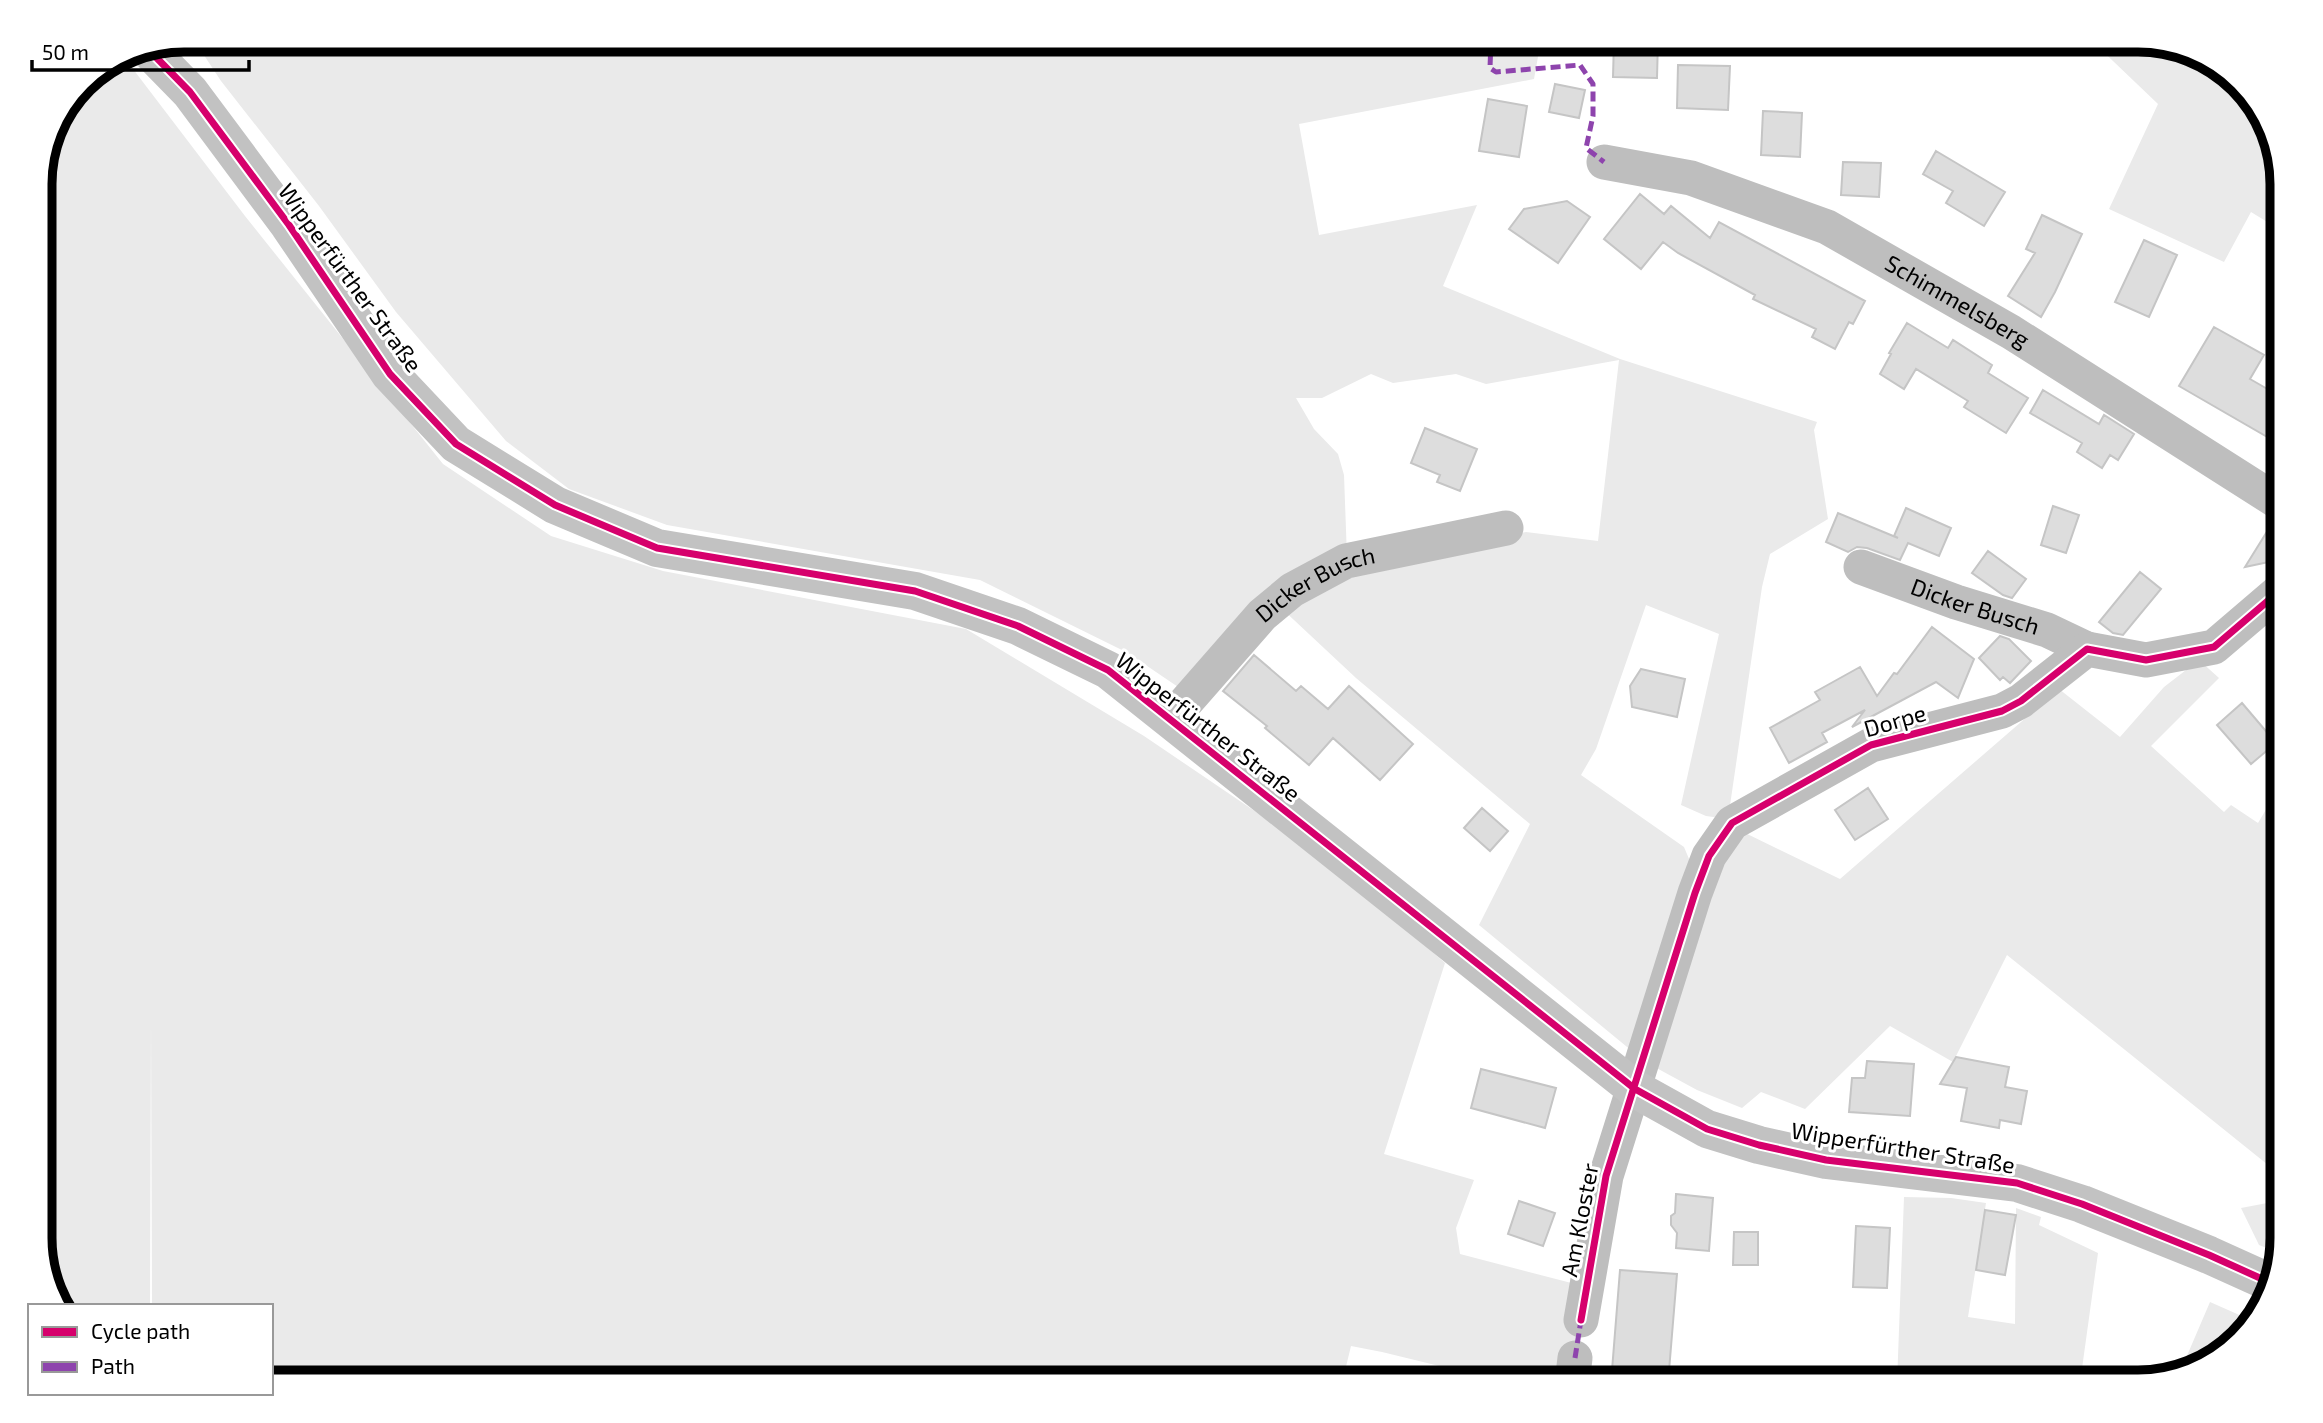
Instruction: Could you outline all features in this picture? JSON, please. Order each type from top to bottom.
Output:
[{"type":"main road","name":"Wipperfürther Straße","points":[[155,56],[190,92],[289,225],[390,374],[456,444],[555,505],[657,548],[915,591],[1018,626],[1108,670],[1634,1089],[1707,1129],[1826,1160],[2017,1183],[2082,1204],[2264,1280]]},
{"type":"street","name":"Schimmelsberg","points":[[1604,162],[1691,178],[1827,227],[2011,332],[2270,497]]},
{"type":"street","name":"Dicker Busch","points":[[1171,719],[1262,615],[1292,590],[1346,561],[1506,528]]},
{"type":"street","name":"Dicker Busch","points":[[1861,568],[1956,602],[2047,630],[2087,649]]},
{"type":"street","points":[[2087,649],[2146,660],[2214,647],[2270,599]]},
{"type":"street","name":"Dorpe","points":[[1634,1089],[1709,856],[1732,823],[1871,745],[2002,711],[2021,701],[2087,649]]},
{"type":"street","name":"Am Kloster","points":[[1581,1320],[1606,1176],[1634,1089]]},
{"type":"shaded area","points":[[1539,52],[1534,79],[1299,124],[1319,235],[1477,205],[1443,286],[1620,359],[1817,422],[1814,430],[1828,519],[1770,554],[1762,587],[1728,819],[1706,816],[1681,805],[1719,634],[1646,605],[1596,749],[1581,775],[1684,847],[1692,866],[1680,918],[1638,1056],[1479,925],[1530,824],[1356,678],[1279,606],[1296,593],[1346,567],[1526,532],[1598,541],[1619,360],[1486,384],[1456,374],[1393,383],[1371,374],[1322,398],[1296,398],[1314,429],[1338,454],[1344,475],[1347,557],[1272,599],[1184,691],[1128,653],[980,580],[667,525],[569,489],[506,441],[396,312],[319,206],[221,81],[203,53]]},
{"type":"shaded area","points":[[2104,52],[2139,52],[2173,57],[2205,70],[2232,91],[2253,118],[2260,134],[2269,167],[2270,224],[2251,212],[2224,262],[2109,209],[2158,104]]},
{"type":"shaded area","points":[[128,65],[443,464],[551,536],[663,571],[966,629],[1144,736],[1327,860],[1445,963],[1384,1154],[1474,1180],[1456,1228],[1460,1254],[1583,1286],[1575,1352],[1570,1370],[1456,1370],[1351,1346],[1345,1370],[273,1370],[273,1304],[152,1304],[151,1018],[150,1304],[70,1304],[57,1273],[53,1247],[53,176],[57,150],[70,118],[97,85]]},
{"type":"shaded area","points":[[2199,660],[2219,678],[2151,746],[2224,812],[2231,805],[2258,823],[2270,803],[2270,1167],[2007,955],[1953,1062],[1890,1026],[1805,1109],[1761,1092],[1742,1108],[1697,1090],[1651,1065],[1698,899],[1739,830],[1840,879],[2059,689],[2120,737],[2164,687]]},
{"type":"shaded area","points":[[1904,1197],[1951,1198],[1986,1203],[1968,1317],[2015,1324],[2016,1208],[2041,1217],[2039,1225],[2098,1253],[2082,1370],[1897,1370]]},
{"type":"shaded area","points":[[2270,1202],[2269,1249],[2259,1245],[2241,1208]]},
{"type":"shaded area","points":[[2210,1302],[2244,1317],[2219,1343],[2205,1353],[2184,1362]]},
{"type":"building","points":[[1614,52],[1658,52],[1657,78],[1613,77]]},
{"type":"building","points":[[1678,65],[1730,66],[1728,110],[1677,108]]},
{"type":"building","points":[[1555,84],[1585,90],[1579,118],[1549,112]]},
{"type":"building","points":[[1488,99],[1527,106],[1519,157],[1479,151]]},
{"type":"building","points":[[1763,111],[1802,113],[1800,157],[1761,155]]},
{"type":"building","points":[[1936,151],[2005,192],[1984,226],[1946,203],[1953,191],[1923,174]]},
{"type":"building","points":[[1843,162],[1881,163],[1879,197],[1841,195]]},
{"type":"building","points":[[1640,194],[1664,214],[1671,206],[1710,238],[1719,222],[1865,301],[1853,324],[1849,322],[1835,349],[1812,337],[1816,329],[1753,299],[1755,295],[1663,242],[1641,269],[1604,239]]},
{"type":"building","points":[[1567,201],[1590,217],[1558,263],[1509,229],[1524,209]]},
{"type":"building","points":[[2042,215],[2082,234],[2041,317],[2008,296],[2035,253],[2026,249]]},
{"type":"building","points":[[2144,240],[2177,255],[2149,317],[2115,302]]},
{"type":"building","points":[[1907,323],[1948,348],[1953,340],[1992,365],[1988,373],[2028,398],[2006,433],[1964,407],[1968,401],[1916,369],[1904,389],[1880,374]]},
{"type":"building","points":[[2214,327],[2264,355],[2250,379],[2270,391],[2270,438],[2179,386]]},
{"type":"building","points":[[2043,390],[2099,424],[2104,415],[2134,434],[2118,460],[2110,455],[2102,468],[2077,452],[2082,443],[2030,413]]},
{"type":"building","points":[[1425,428],[1477,449],[1460,491],[1437,482],[1440,475],[1411,463]]},
{"type":"building","points":[[2053,506],[2079,515],[2066,553],[2041,545]]},
{"type":"building","points":[[1906,508],[1951,528],[1939,556],[1908,543],[1900,560],[1867,548],[1857,547],[1848,552],[1826,542],[1838,513],[1898,538],[1894,536]]},
{"type":"building","points":[[2270,527],[2270,562],[2245,567]]},
{"type":"building","points":[[1988,551],[2026,579],[2012,598],[2003,595],[1972,573]]},
{"type":"building","points":[[2140,572],[2161,589],[2123,635],[2113,633],[2099,622]]},
{"type":"building","points":[[1932,627],[1974,659],[1958,698],[1936,682],[1852,727],[1865,710],[1822,733],[1827,742],[1789,763],[1770,728],[1820,700],[1815,692],[1860,667],[1877,696]]},
{"type":"building","points":[[2000,636],[2009,639],[2031,661],[2010,683],[2003,677],[2000,680],[1979,658]]},
{"type":"building","points":[[1254,655],[1296,691],[1301,686],[1328,709],[1349,686],[1413,744],[1380,780],[1333,738],[1309,765],[1265,728],[1267,726],[1223,691]]},
{"type":"building","points":[[1641,669],[1685,679],[1677,717],[1632,707],[1630,686]]},
{"type":"building","points":[[2242,703],[2270,736],[2270,748],[2251,764],[2217,725]]},
{"type":"building","points":[[1868,788],[1888,819],[1855,840],[1835,810]]},
{"type":"building","points":[[1482,808],[1508,831],[1490,851],[1464,828]]},
{"type":"building","points":[[1956,1057],[2009,1067],[2005,1087],[2027,1091],[2021,1124],[2000,1120],[1999,1128],[1961,1121],[1967,1088],[1940,1084]]},
{"type":"building","points":[[1867,1061],[1914,1064],[1910,1116],[1849,1112],[1852,1078],[1865,1078]]},
{"type":"building","points":[[1481,1069],[1556,1088],[1545,1128],[1471,1108]]},
{"type":"building","points":[[1676,1194],[1713,1198],[1709,1251],[1676,1248],[1677,1233],[1671,1225],[1671,1216],[1675,1213]]},
{"type":"building","points":[[1519,1201],[1555,1213],[1543,1246],[1508,1234]]},
{"type":"building","points":[[1985,1210],[2016,1215],[2005,1275],[1976,1270]]},
{"type":"building","points":[[1856,1226],[1890,1228],[1887,1288],[1853,1287]]},
{"type":"building","points":[[1734,1232],[1758,1232],[1758,1265],[1733,1265]]},
{"type":"building","points":[[1620,1270],[1677,1274],[1669,1370],[1612,1370]]},
{"type":"marked path","points":[[1491,52],[1490,68],[1496,72],[1580,65],[1593,84],[1593,116],[1586,148],[1604,162]]},
{"type":"marked path","points":[[1575,1358],[1581,1320]]},
{"type":"cycle path","points":[[155,56],[190,92],[289,225],[390,374],[456,444],[555,505],[657,548],[915,591],[1018,626],[1108,670],[1635,1089],[1707,1129],[1759,1145],[1826,1160],[2017,1183],[2082,1204],[2264,1280]]},
{"type":"cycle path","points":[[1581,1320],[1606,1176],[1695,893],[1709,856],[1732,823],[1871,745],[2002,711],[2021,701],[2087,649],[2146,660],[2214,647],[2270,599]]}]
